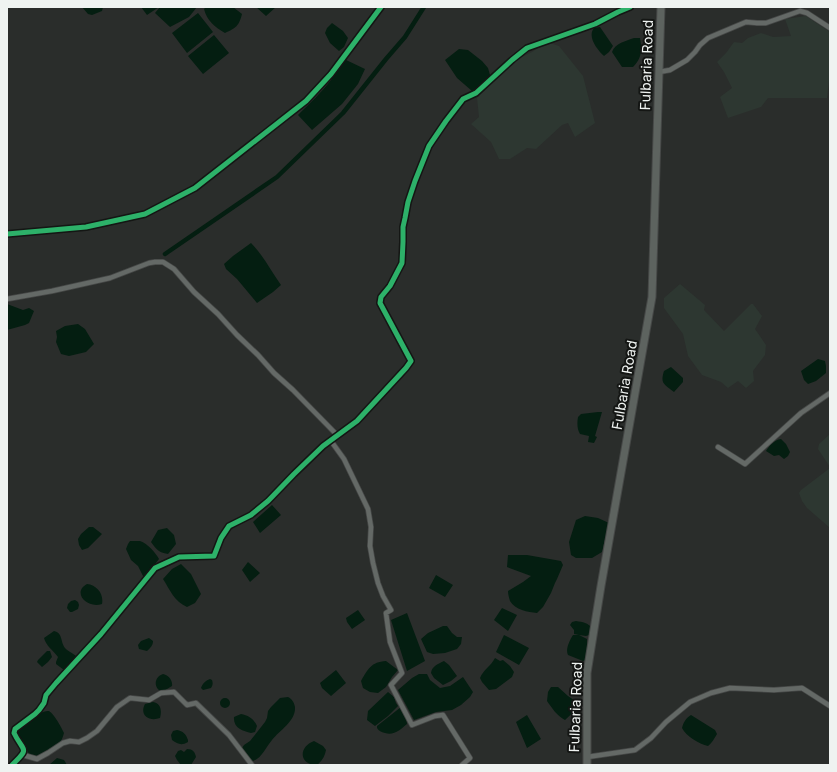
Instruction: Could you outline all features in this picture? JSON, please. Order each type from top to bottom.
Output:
[{"type":"main road","name":"Fulbaria Road","points":[[587,761],[586,673],[652,297],[660,7]]},
{"type":"street","points":[[7,234],[86,228],[145,214],[194,188],[306,101],[340,62],[382,7]]},
{"type":"street","points":[[12,765],[23,755],[24,751],[14,732],[15,729],[39,710],[44,703],[46,695],[101,634],[155,568],[179,557],[214,556],[221,538],[229,526],[251,515],[268,501],[323,446],[357,421],[411,361],[380,303],[381,297],[390,286],[402,263],[403,227],[408,202],[429,146],[463,99],[476,93],[512,60],[528,48],[595,24],[630,7]]},
{"type":"street","points":[[792,7],[794,13]]},
{"type":"street","points":[[659,72],[670,70],[688,60],[700,45],[708,38],[746,22],[766,23],[800,11],[807,13],[830,28]]},
{"type":"street","points":[[7,299],[110,278],[149,263],[163,262],[174,269],[194,292],[218,314],[274,373],[293,390],[338,436]]},
{"type":"street","points":[[718,447],[745,464],[801,413],[830,394]]},
{"type":"street","points":[[331,441],[344,460],[368,509],[371,527],[370,546],[373,563],[378,583],[391,610],[386,613],[390,642],[402,673],[391,685],[412,725],[435,716],[443,715],[470,758],[462,765]]},
{"type":"street","points":[[587,761],[635,750],[690,702],[711,693],[730,688],[774,690],[802,688],[830,706]]},
{"type":"street","points":[[23,755],[37,759],[63,743],[70,741],[79,742],[87,738],[97,731],[118,707],[130,698],[149,700],[161,694],[174,692],[187,705],[196,703],[229,735],[252,765]]},
{"type":"shaded area","points":[[82,7],[103,7],[102,11],[92,15],[88,14]]},
{"type":"shaded area","points":[[141,7],[159,7],[147,15]]},
{"type":"shaded area","points":[[160,7],[197,7],[189,17],[170,27],[155,13]]},
{"type":"shaded area","points":[[206,7],[233,7],[242,14],[240,21],[232,30],[225,33],[209,20],[204,9]]},
{"type":"shaded area","points":[[256,7],[276,7],[266,16]]},
{"type":"shaded area","points":[[198,13],[213,32],[187,53],[172,33]]},
{"type":"shaded area","points":[[806,16],[830,32],[830,72],[827,98],[768,98],[761,107],[728,118],[720,97],[732,88],[717,62],[734,42],[742,43],[748,38],[761,33],[773,37],[791,36],[785,19]]},
{"type":"shaded area","points":[[332,23],[343,31],[348,38],[344,47],[339,51],[330,43],[325,33],[327,28]]},
{"type":"shaded area","points":[[600,27],[613,46],[604,56],[592,39],[592,32],[594,28]]},
{"type":"shaded area","points":[[214,35],[229,53],[203,74],[188,56]]},
{"type":"shaded area","points":[[634,38],[640,38],[640,57],[633,67],[622,67],[612,52],[613,49],[618,44]]},
{"type":"shaded area","points":[[547,42],[559,46],[583,76],[595,123],[575,137],[568,123],[562,125],[536,149],[527,148],[510,159],[499,159],[491,142],[471,124],[479,117],[477,98],[514,61]]},
{"type":"shaded area","points":[[459,49],[468,50],[488,68],[490,75],[488,78],[478,88],[472,91],[457,78],[445,60]]},
{"type":"shaded area","points":[[344,59],[365,69],[358,84],[342,104],[312,130],[298,115],[327,85]]},
{"type":"shaded area","points":[[251,243],[281,285],[257,303],[237,279],[226,269],[224,264]]},
{"type":"shaded area","points":[[680,284],[705,305],[704,310],[724,331],[751,304],[753,304],[762,316],[755,329],[766,345],[765,355],[753,371],[754,381],[746,388],[738,381],[728,388],[721,382],[702,375],[688,356],[683,334],[664,308],[664,298]]},
{"type":"shaded area","points":[[7,304],[23,310],[29,308],[34,311],[29,323],[7,330]]},
{"type":"shaded area","points":[[78,324],[85,329],[94,344],[86,352],[69,356],[61,354],[56,342],[56,331],[65,326]]},
{"type":"shaded area","points":[[818,359],[825,361],[826,373],[816,381],[808,384],[804,380],[801,371]]},
{"type":"shaded area","points":[[671,367],[683,378],[683,382],[674,392],[665,385],[662,379],[664,371]]},
{"type":"shaded area","points":[[602,412],[595,436],[597,437],[594,443],[588,442],[589,436],[580,434],[579,432],[578,417],[581,414]]},
{"type":"shaded area","points":[[830,434],[830,467],[818,449],[819,444]]},
{"type":"shaded area","points":[[781,439],[786,444],[790,452],[784,459],[779,455],[774,456],[766,451],[772,443]]},
{"type":"shaded area","points":[[830,468],[830,528],[807,508],[799,493]]},
{"type":"shaded area","points":[[272,505],[281,515],[260,533],[253,522]]},
{"type":"shaded area","points":[[585,516],[598,518],[609,523],[602,552],[592,558],[576,558],[571,555],[569,542],[576,520]]},
{"type":"shaded area","points":[[89,527],[93,527],[102,534],[88,548],[82,550],[78,539]]},
{"type":"shaded area","points":[[167,528],[174,535],[176,544],[168,554],[158,550],[151,542],[158,530]]},
{"type":"shaded area","points":[[130,541],[140,541],[146,544],[159,559],[144,578],[138,566],[131,560],[126,549]]},
{"type":"shaded area","points":[[508,555],[527,555],[561,561],[563,565],[551,593],[543,607],[537,613],[515,607],[510,601],[508,591],[531,576],[507,567]]},
{"type":"shaded area","points":[[248,562],[260,573],[250,582],[242,570]]},
{"type":"shaded area","points":[[181,564],[191,574],[201,594],[195,603],[187,607],[179,602],[163,579],[172,569]]},
{"type":"shaded area","points":[[436,575],[453,585],[445,597],[429,588]]},
{"type":"shaded area","points":[[87,584],[97,588],[102,597],[102,604],[91,604],[83,599],[81,591]]},
{"type":"shaded area","points":[[75,600],[79,605],[78,609],[70,612],[67,608],[68,604]]},
{"type":"shaded area","points":[[502,608],[517,615],[508,631],[494,620]]},
{"type":"shaded area","points":[[358,610],[365,620],[352,629],[346,618]]},
{"type":"shaded area","points":[[407,613],[425,661],[407,671],[391,620]]},
{"type":"shaded area","points":[[576,621],[589,625],[592,628],[592,634],[586,636],[574,634],[574,630],[570,625],[572,622]]},
{"type":"shaded area","points":[[443,626],[447,626],[457,637],[462,637],[461,644],[457,649],[445,653],[433,654],[427,652],[421,639],[428,633]]},
{"type":"shaded area","points":[[54,631],[60,635],[66,649],[76,656],[72,664],[64,670],[56,664],[58,657],[48,646],[44,638]]},
{"type":"shaded area","points":[[504,635],[529,648],[519,665],[496,652]]},
{"type":"shaded area","points":[[573,635],[579,635],[587,639],[588,659],[583,661],[568,655],[567,653],[568,645]]},
{"type":"shaded area","points":[[149,638],[153,641],[150,648],[147,651],[139,649],[138,645],[141,641]]},
{"type":"shaded area","points":[[47,651],[50,651],[52,657],[42,667],[37,662]]},
{"type":"shaded area","points":[[495,658],[500,661],[503,660],[514,672],[512,677],[496,689],[489,690],[480,678]]},
{"type":"shaded area","points":[[386,661],[398,670],[386,687],[378,693],[370,692],[363,688],[361,681],[370,667],[377,663]]},
{"type":"shaded area","points":[[444,661],[457,676],[443,685],[434,678],[431,673],[434,667]]},
{"type":"shaded area","points":[[336,670],[346,683],[331,696],[322,688],[320,683]]},
{"type":"shaded area","points":[[163,674],[170,678],[172,686],[162,692],[157,688],[156,680]]},
{"type":"shaded area","points":[[419,674],[427,674],[430,680],[440,688],[450,686],[463,677],[473,692],[461,705],[452,710],[436,712],[414,720],[398,690]]},
{"type":"shaded area","points":[[210,679],[213,682],[211,688],[203,690],[201,688],[205,681]]},
{"type":"shaded area","points":[[551,687],[558,687],[581,705],[565,720],[557,714],[547,701],[548,692]]},
{"type":"shaded area","points":[[388,692],[394,697],[398,706],[375,726],[367,720],[368,711]]},
{"type":"shaded area","points":[[288,697],[295,705],[293,717],[272,740],[261,755],[253,761],[247,756],[242,748],[250,741],[265,722],[268,711],[271,707],[280,698]]},
{"type":"shaded area","points":[[223,698],[227,698],[229,699],[229,707],[223,708],[220,705],[220,701]]},
{"type":"shaded area","points":[[153,702],[158,704],[160,708],[160,718],[152,719],[146,717],[144,714],[143,708],[145,704]]},
{"type":"shaded area","points":[[401,707],[406,716],[407,724],[397,732],[391,734],[384,733],[377,728],[377,726]]},
{"type":"shaded area","points":[[49,711],[60,724],[64,733],[62,739],[46,753],[37,756],[30,755],[17,733],[41,713]]},
{"type":"shaded area","points":[[241,714],[248,716],[254,721],[257,726],[255,732],[251,733],[242,730],[235,724],[234,717]]},
{"type":"shaded area","points":[[527,715],[541,739],[527,748],[516,722]]},
{"type":"shaded area","points":[[691,715],[715,730],[717,734],[708,746],[693,739],[686,734],[682,728],[685,721]]},
{"type":"shaded area","points":[[177,730],[184,733],[188,742],[180,744],[172,740],[171,735],[173,731]]},
{"type":"shaded area","points":[[314,741],[323,746],[326,750],[323,758],[317,765],[307,762],[303,755],[305,747]]},
{"type":"shaded area","points":[[187,749],[193,751],[196,757],[191,765],[181,765],[175,756],[178,751],[181,750],[184,752]]},
{"type":"shaded area","points":[[57,758],[64,760],[67,765],[49,765]]},
{"type":"waterway","points":[[165,254],[277,177],[343,113],[405,37],[424,7]]},
{"type":"cycle path","points":[[7,234],[86,227],[145,214],[195,188],[306,101],[331,74],[381,7]]},
{"type":"cycle path","points":[[12,765],[22,755],[24,749],[14,733],[15,729],[39,710],[44,703],[46,695],[101,634],[155,568],[179,557],[214,556],[221,538],[229,526],[251,515],[268,501],[323,446],[357,421],[411,361],[380,303],[381,297],[390,286],[402,263],[403,227],[408,202],[429,146],[463,99],[476,93],[527,48],[595,24],[630,7]]}]
